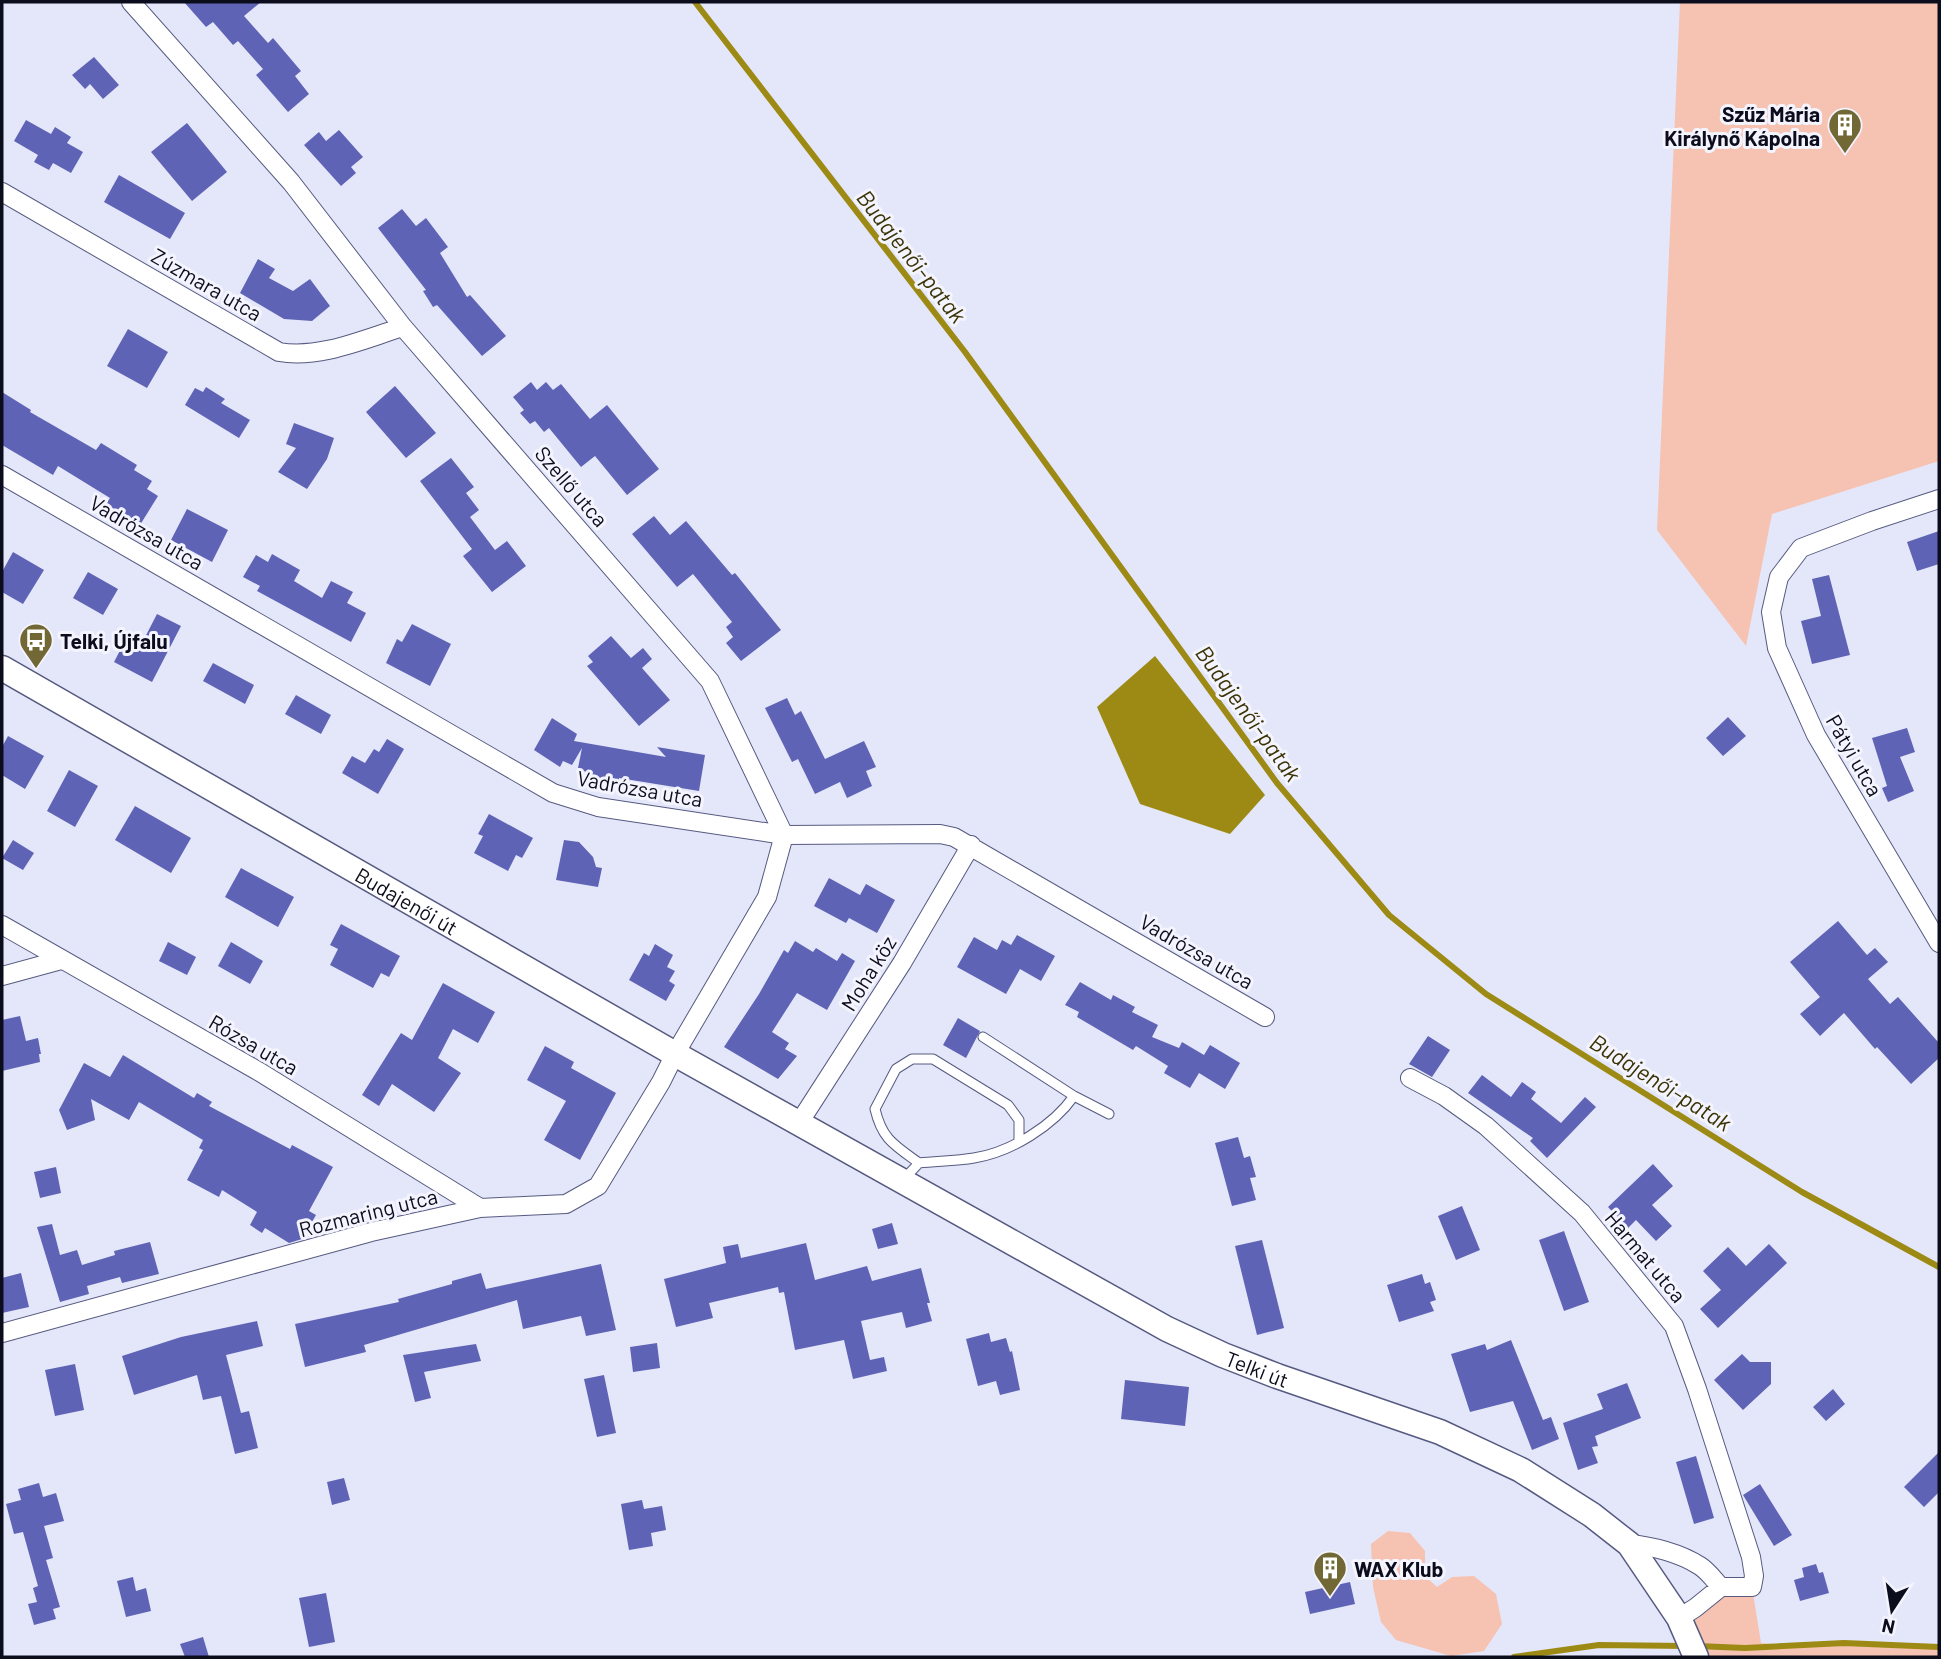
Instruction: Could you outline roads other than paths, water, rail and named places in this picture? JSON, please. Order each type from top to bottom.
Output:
[{"type":"main road","name":"Budajenői út","points":[[2,668],[674,1054],[808,1127]]},
{"type":"main road","name":"Telki út","points":[[808,1127],[1167,1329],[1277,1376],[1440,1432],[1521,1471],[1592,1515],[1629,1544],[1689,1642]]},
{"type":"street","name":"Szellő utca","points":[[131,2],[291,181],[403,327],[710,681],[784,835]]},
{"type":"street","name":"Zúzmara utca","points":[[2,192],[279,352],[297,355],[327,350],[403,327]]},
{"type":"street","name":"Vadrózsa utca","points":[[2,475],[552,793],[598,807],[784,835],[940,834],[954,837],[1265,1017]]},
{"type":"street","name":"Pátyi utca","points":[[1939,499],[1801,548],[1779,577],[1771,612],[1777,648],[1816,735],[1939,943]]},
{"type":"street","points":[[674,1054],[767,897],[784,835]]},
{"type":"street","name":"Moha köz","points":[[808,1127],[971,845]]},
{"type":"street","name":"Rózsa utca","points":[[2,925],[258,1071],[480,1208]]},
{"type":"street","points":[[2,976],[61,960]]},
{"type":"street","name":"Rozmaring utca","points":[[2,1333],[371,1232],[480,1208],[566,1203],[598,1186],[661,1082],[674,1054]]},
{"type":"street","name":"Harmat utca","points":[[1410,1078],[1444,1096],[1486,1126],[1581,1213],[1674,1326],[1697,1388],[1751,1557],[1754,1576],[1752,1587],[1721,1587]]},
{"type":"street","points":[[1629,1544],[1648,1546],[1687,1559],[1702,1567],[1721,1587],[1695,1608],[1689,1642]]},
{"type":"lane","points":[[983,1037],[1074,1096],[1109,1114]]},
{"type":"lane","points":[[1019,1141],[1019,1120],[1009,1105],[933,1059],[912,1059],[896,1069],[875,1109],[879,1125],[889,1142],[919,1163],[975,1158],[1007,1148],[1019,1141],[1064,1111],[1074,1096]]},
{"type":"lane","points":[[902,1181],[919,1163]]},
{"type":"waterway","name":"Budajenői-patak","points":[[695,2],[965,352],[1277,783],[1389,915],[1486,994],[1802,1192],[1939,1267]]},
{"type":"waterway","points":[[1697,1646],[1745,1648],[1844,1643],[1939,1647]]},
{"type":"waterway","points":[[1514,1657],[1599,1645],[1686,1646]]},
{"type":"place","name":"Szűz Mária Királynő Kápolna","points":[[1845,155]]},
{"type":"place","name":"Telki, Újfalu","points":[[36,670]]},
{"type":"place","name":"WAX Klub","points":[[1330,1598]]}]
